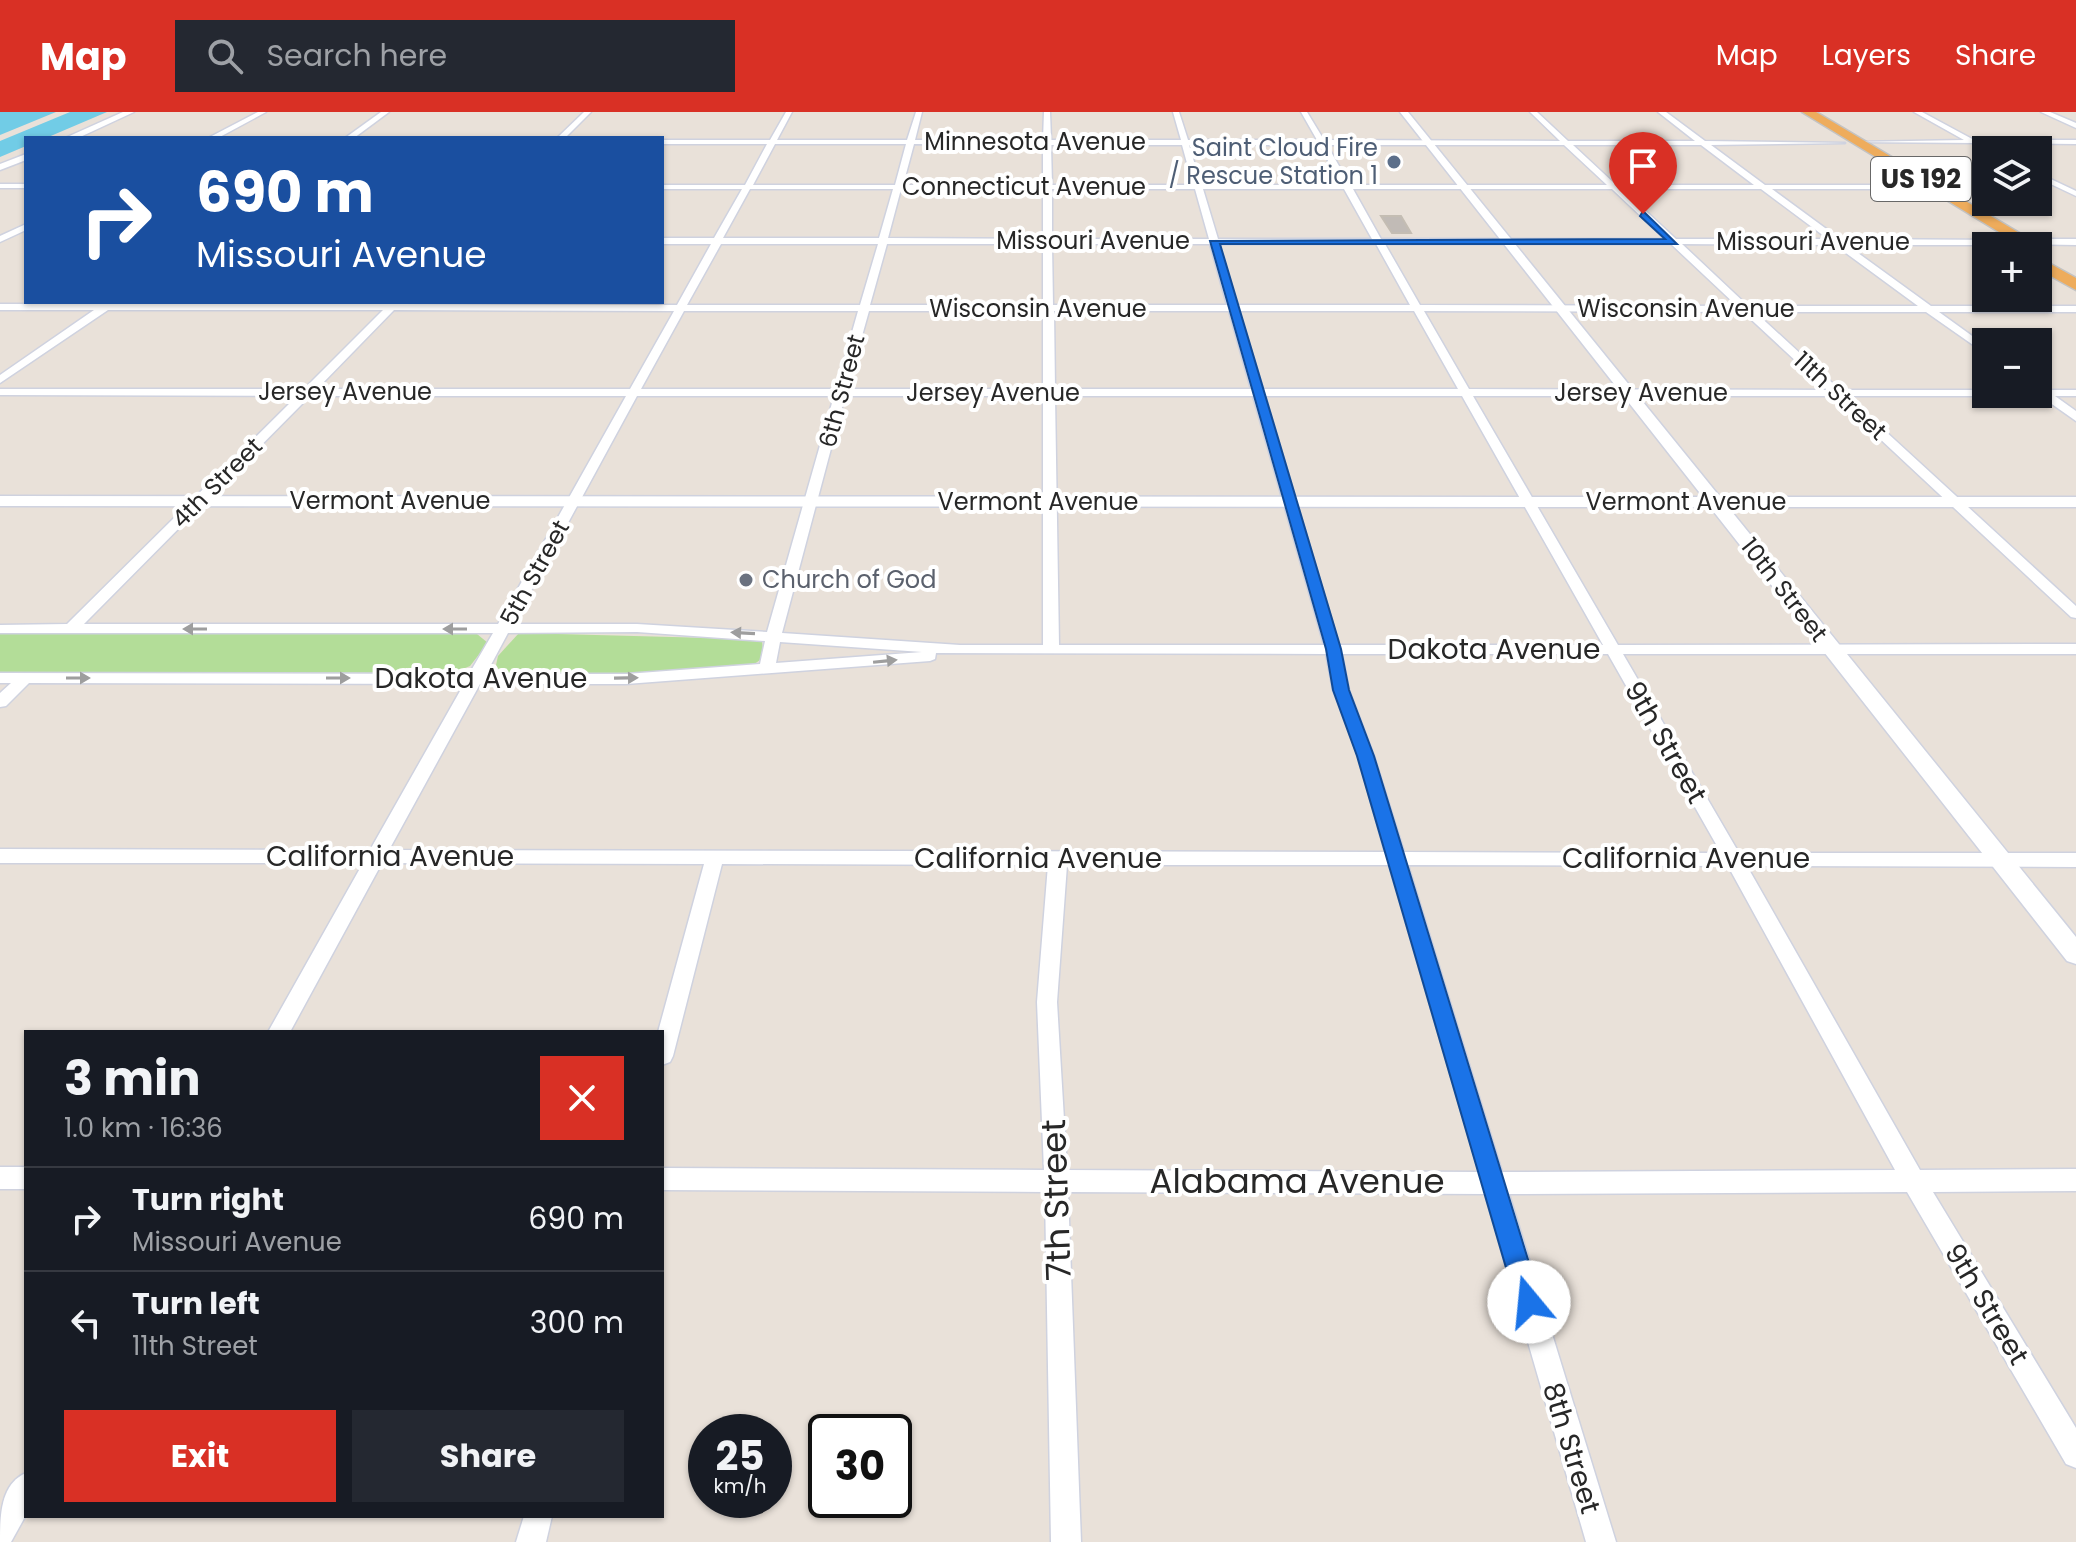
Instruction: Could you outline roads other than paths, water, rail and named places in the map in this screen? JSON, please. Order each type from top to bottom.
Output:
[{"type":"highway","name":"US 192","points":[[1790,112],[1832,127],[1859,142],[1935,188],[1982,222]]},
{"type":"highway","name":"US 192","points":[[1805,116],[1841,143],[1914,187],[1999,232]]},
{"type":"highway","points":[[1805,116],[1843,139],[1859,142]]},
{"type":"highway","points":[[1841,143],[1901,168]]},
{"type":"highway","points":[[1876,164],[1915,183],[1935,188]]},
{"type":"highway","points":[[1982,222],[1999,232]]},
{"type":"highway","name":"US 192","points":[[2052,260],[2076,271]]},
{"type":"highway","name":"US 192","points":[[2052,267],[2076,285]]},
{"type":"street","points":[[75,136],[130,112]]},
{"type":"street","points":[[216,136],[263,112]]},
{"type":"street","points":[[352,136],[386,112]]},
{"type":"street","points":[[563,136],[588,112]]},
{"type":"street","name":"5th Street","points":[[280,1030],[789,112]]},
{"type":"street","name":"6th Street","points":[[767,670],[919,112]]},
{"type":"street","points":[[1047,112],[1051,649]]},
{"type":"street","name":"8th Street","points":[[1176,112],[1333,649],[1341,690],[1396,857],[1601,1542]]},
{"type":"street","name":"9th Street","points":[[1304,112],[1733,858],[1913,1180],[2076,1454]]},
{"type":"street","name":"10th Street","points":[[1404,112],[2076,954]]},
{"type":"street","name":"11th Street","points":[[1533,112],[2076,614]]},
{"type":"street","points":[[1661,112],[1972,340]]},
{"type":"street","points":[[1917,112],[1972,140]]},
{"type":"street","points":[[2044,112],[2076,126]]},
{"type":"street","name":"Minnesota Avenue","points":[[664,142],[1841,143]]},
{"type":"street","points":[[1859,142],[1972,142]]},
{"type":"street","points":[[2052,142],[2076,142]]},
{"type":"street","points":[[0,167],[24,158]]},
{"type":"street","points":[[2052,182],[2076,191]]},
{"type":"street","points":[[0,186],[24,186]]},
{"type":"street","name":"Connecticut Avenue","points":[[664,187],[1914,187]]},
{"type":"street","points":[[1935,188],[1972,188]]},
{"type":"street","points":[[2052,188],[2064,188]]},
{"type":"street","points":[[0,240],[24,228]]},
{"type":"street","points":[[0,240],[24,240]]},
{"type":"street","name":"Missouri Avenue","points":[[664,241],[1838,242],[1972,247]]},
{"type":"street","name":"Missouri Avenue","points":[[2052,246],[2076,242]]},
{"type":"street","points":[[0,380],[108,305]]},
{"type":"street","name":"4th Street","points":[[71,629],[394,305]]},
{"type":"street","name":"Wisconsin Avenue","points":[[0,307],[2076,309]]},
{"type":"street","name":"Jersey Avenue","points":[[0,392],[1972,393]]},
{"type":"street","points":[[2052,392],[2076,393]]},
{"type":"street","points":[[2052,400],[2076,417]]},
{"type":"street","name":"Vermont Avenue","points":[[0,501],[2076,502]]},
{"type":"street","name":"Dakota Avenue","points":[[0,629],[637,628],[960,650],[2076,649]]},
{"type":"street","name":"Dakota Avenue","points":[[0,678],[626,679],[868,663],[960,650]]},
{"type":"street","points":[[0,702],[25,678]]},
{"type":"street","name":"California Avenue","points":[[0,856],[2076,860]]},
{"type":"street","points":[[664,1048],[715,857]]},
{"type":"street","name":"7th Street","points":[[1058,859],[1047,1002],[1056,1179],[1066,1542]]},
{"type":"street","points":[[0,1178],[24,1178]]},
{"type":"street","name":"Alabama Avenue","points":[[664,1179],[1493,1183],[2076,1180]]},
{"type":"street","points":[[0,1534],[24,1491]]},
{"type":"street","points":[[531,1542],[537,1518]]},
{"type":"water","points":[[0,112],[56,112],[0,135]]},
{"type":"water","points":[[70,112],[107,112],[51,136],[24,136],[24,147],[0,157],[0,141]]},
{"type":"place","name":"Saint Cloud Fire / Rescue Station 1","points":[[1394,162]]},
{"type":"place","name":"Church of God","points":[[746,580]]}]
